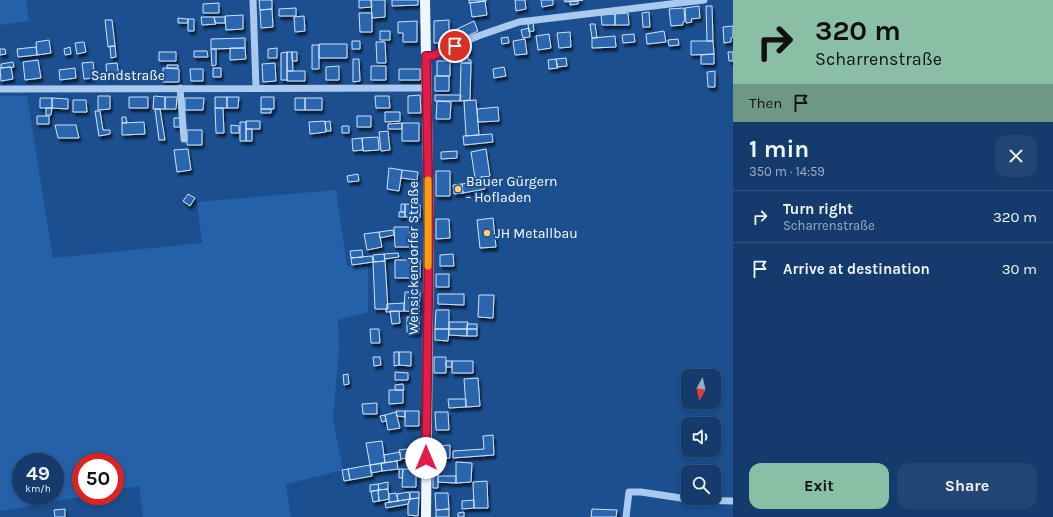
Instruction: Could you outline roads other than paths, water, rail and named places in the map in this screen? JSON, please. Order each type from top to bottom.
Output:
[{"type":"main road","name":"Wensickendorfer Straße","points":[[425,0],[429,226],[426,517]]},
{"type":"street","points":[[253,0],[256,88]]},
{"type":"street","points":[[426,56],[432,56],[478,36],[519,22],[704,0]]},
{"type":"street","points":[[180,88],[184,139]]},
{"type":"street","name":"Sandstraße","points":[[0,89],[427,88]]},
{"type":"street","points":[[626,517],[629,492],[641,492],[694,500],[733,501]]},
{"type":"place","name":"Bauer Gürgern - Hofladen","points":[[458,189]]},
{"type":"place","name":"JH Metallbau","points":[[487,233]]}]
